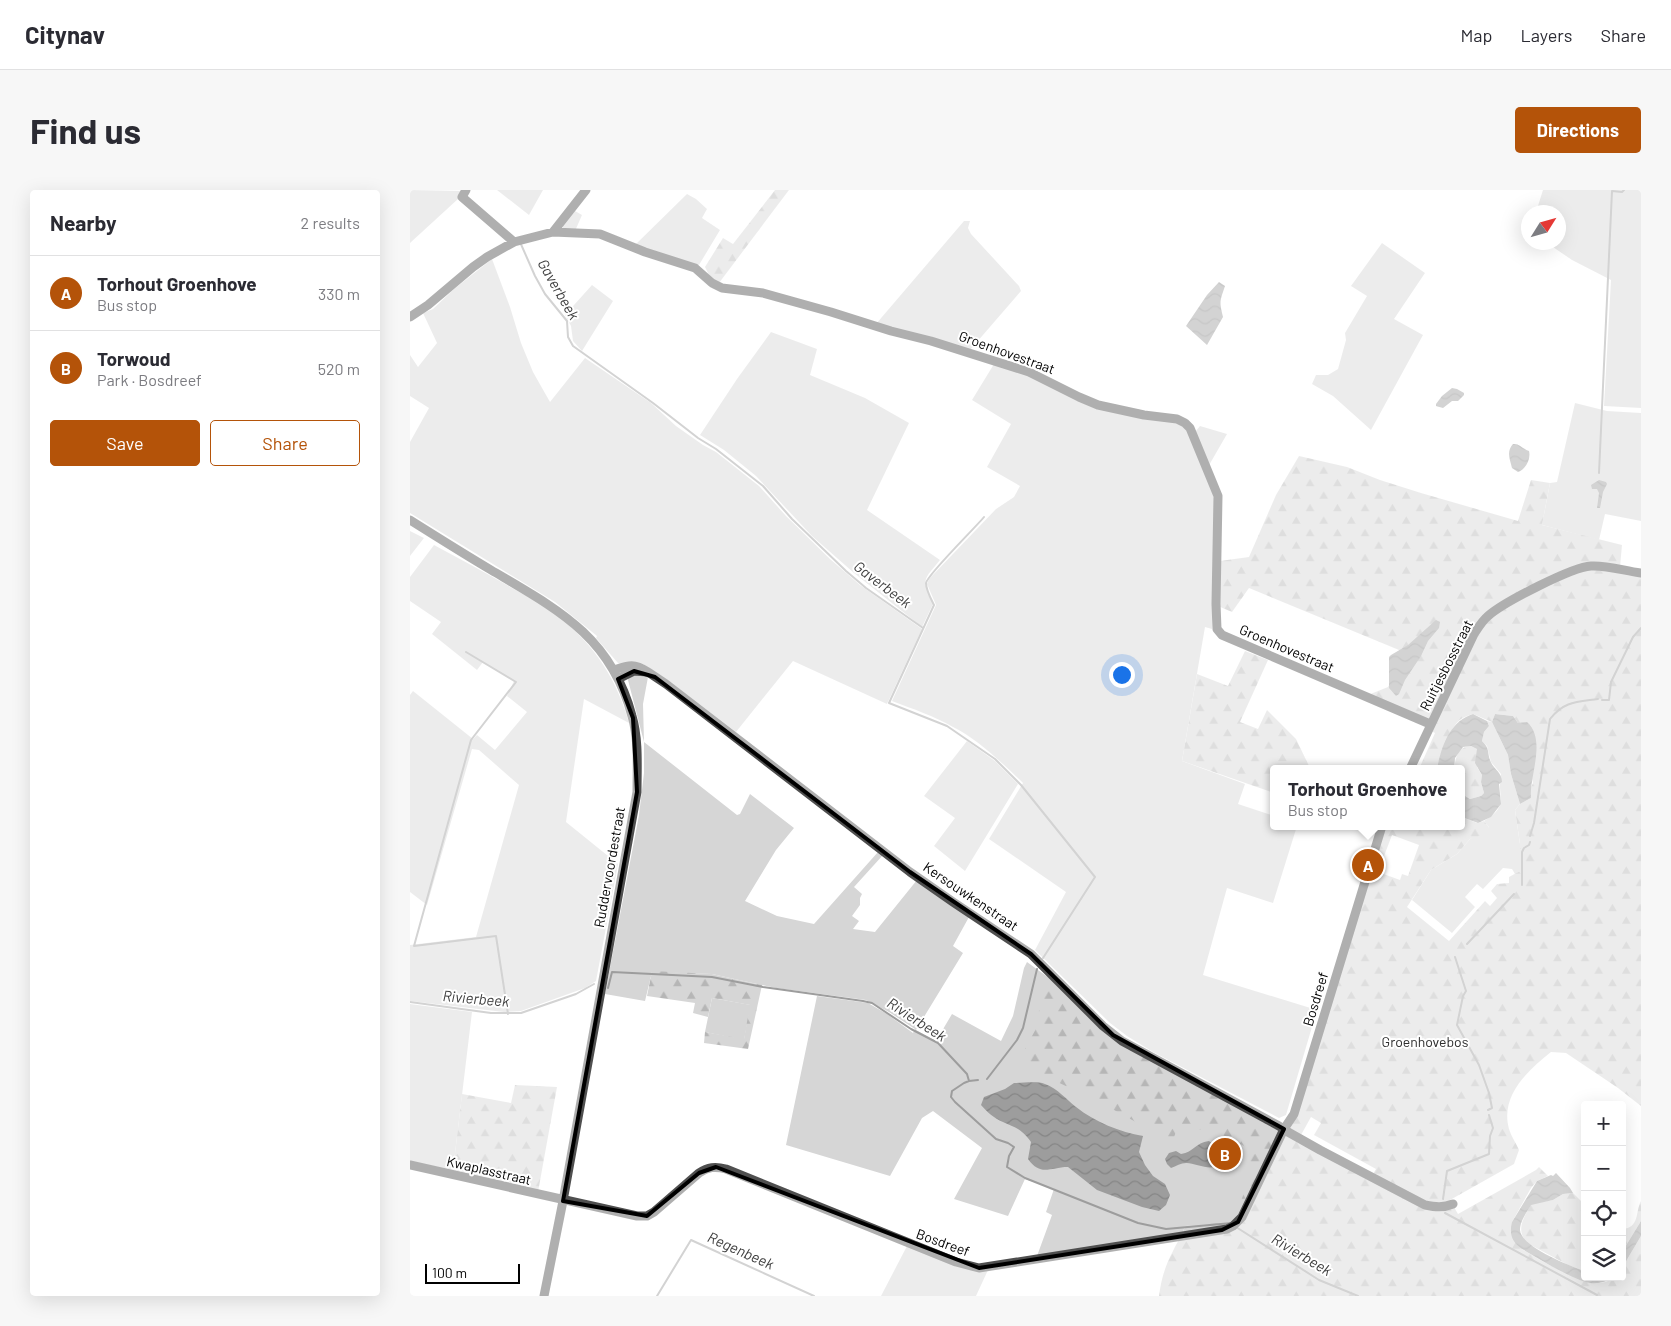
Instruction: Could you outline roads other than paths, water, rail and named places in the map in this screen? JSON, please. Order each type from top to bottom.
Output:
[{"type":"street","points":[[466,190],[462,197],[514,242]]},
{"type":"street","points":[[552,232],[586,190]]},
{"type":"street","name":"Groenhovestraat","points":[[410,317],[428,305],[473,267],[514,242],[552,232],[600,234],[645,252],[695,268],[712,283],[722,288],[763,294],[931,341],[1029,372],[1098,405],[1144,415],[1177,419],[1185,423],[1195,437],[1218,496],[1217,629],[1222,635],[1430,724]]},
{"type":"street","name":"Ruddervoordestraat","points":[[410,520],[546,601],[574,623],[601,650],[614,670],[633,718],[636,742],[637,792],[544,1296]]},
{"type":"street","name":"Ruddervoordestraat","points":[[410,526],[433,535]]},
{"type":"street","name":"Ruitjesbosstraat","points":[[1412,765],[1474,634],[1488,616],[1499,608],[1569,572],[1581,568],[1592,566],[1641,573]]},
{"type":"street","points":[[614,670],[631,665],[640,667],[648,672]]},
{"type":"street","points":[[618,679],[634,671],[648,672]]},
{"type":"street","name":"Kersouwkenstraat","points":[[648,672],[910,872],[1031,954],[1113,1035],[1284,1130]]},
{"type":"street","name":"Bosdreef","points":[[563,1201],[637,1216],[647,1216],[658,1210],[699,1173],[707,1168],[716,1167],[726,1169],[956,1262],[972,1267],[985,1268],[1227,1229],[1242,1217],[1284,1130],[1294,1114],[1381,830]]},
{"type":"street","points":[[1284,1130],[1425,1205],[1447,1207],[1453,1204]]},
{"type":"street","name":"Kwaplasstraat","points":[[410,1165],[563,1201]]},
{"type":"water","points":[[1219,282],[1225,286],[1221,301],[1223,317],[1207,345],[1186,326],[1207,295]]},
{"type":"water","points":[[1452,388],[1464,393],[1464,395],[1458,401],[1452,401],[1443,408],[1436,406],[1442,396]]},
{"type":"water","points":[[1513,444],[1517,444],[1529,451],[1527,463],[1518,472],[1512,468],[1510,459],[1509,453]]},
{"type":"water","points":[[1599,480],[1607,484],[1603,492],[1600,508],[1597,508],[1599,493],[1597,489],[1592,489],[1591,485]]},
{"type":"water","points":[[1436,620],[1440,622],[1439,628],[1428,641],[1399,694],[1396,696],[1389,688],[1389,657],[1408,645]]},
{"type":"water","points":[[1473,714],[1487,721],[1489,726],[1484,732],[1482,741],[1487,748],[1493,766],[1502,779],[1502,782],[1499,784],[1501,804],[1491,817],[1478,823],[1465,818],[1465,796],[1470,799],[1481,796],[1484,793],[1481,782],[1482,775],[1475,763],[1477,749],[1471,746],[1463,747],[1455,758],[1454,765],[1438,765],[1448,736],[1458,722]]},
{"type":"water","points":[[1495,714],[1513,716],[1518,723],[1527,722],[1536,738],[1537,748],[1531,798],[1520,804],[1511,774],[1508,755],[1492,722]]},
{"type":"water","points":[[1034,1082],[1050,1086],[1076,1107],[1099,1122],[1143,1136],[1139,1152],[1153,1176],[1165,1184],[1170,1195],[1166,1205],[1159,1211],[1142,1207],[1097,1190],[1068,1167],[1046,1170],[1033,1165],[1028,1159],[1031,1142],[1025,1134],[994,1117],[981,1105],[984,1097],[1005,1089],[1014,1083]]},
{"type":"water","points":[[1209,1141],[1216,1148],[1220,1157],[1219,1163],[1216,1166],[1206,1167],[1186,1163],[1171,1168],[1167,1164],[1165,1159],[1169,1153],[1176,1151],[1181,1154],[1185,1153]]},
{"type":"water","points":[[1556,1173],[1573,1193],[1563,1194],[1553,1200],[1531,1205],[1521,1223],[1520,1230],[1528,1243],[1537,1249],[1581,1270],[1581,1280],[1522,1249],[1516,1244],[1511,1234],[1512,1222],[1537,1181],[1551,1175],[1553,1176]]},
{"type":"water","points":[[1641,1221],[1641,1236],[1626,1261],[1626,1245]]},
{"type":"water","points":[[1583,1281],[1605,1281],[1599,1283]]},
{"type":"waterway","points":[[1599,473],[1612,191],[1622,192],[1624,190]]},
{"type":"waterway","name":"Gaverbeek","points":[[520,242],[545,294],[567,321],[568,337],[573,346],[653,403],[698,438],[716,449],[763,486],[792,519],[846,571],[866,588],[923,628]]},
{"type":"waterway","name":"Gaverbeek","points":[[984,517],[928,578],[926,583],[934,605],[889,703],[947,726],[995,759],[1021,785],[1095,877],[1043,958]]},
{"type":"waterway","points":[[1602,700],[1609,700],[1611,682],[1633,637],[1641,628]]},
{"type":"waterway","points":[[466,652],[516,682],[471,740],[414,946],[496,936],[508,1014]]},
{"type":"waterway","points":[[1530,836],[1534,823],[1550,719],[1560,709],[1571,703],[1598,699]]},
{"type":"waterway","points":[[1522,885],[1522,852],[1530,842]]},
{"type":"waterway","points":[[1467,944],[1514,894]]},
{"type":"waterway","points":[[1455,957],[1466,991],[1463,996],[1457,1025],[1479,1065],[1489,1093],[1492,1108],[1488,1110]]},
{"type":"waterway","name":"Gaverbeek","points":[[987,1079],[1017,1040],[1023,1028],[1037,969]]},
{"type":"waterway","name":"Rivierbeek","points":[[608,988],[612,972],[712,977],[763,987],[872,1003],[911,1029],[938,1043],[967,1074],[969,1081],[952,1091],[951,1097],[996,1139],[1014,1147],[1009,1156],[1007,1167],[1025,1178],[1138,1223],[1166,1229],[1232,1223]]},
{"type":"waterway","name":"Rivierbeek","points":[[410,1002],[491,1013],[521,1013],[576,994],[594,984]]},
{"type":"waterway","name":"Gaverbeek","points":[[969,1081],[978,1080]]},
{"type":"waterway","points":[[1443,1199],[1447,1171],[1489,1154],[1490,1136],[1493,1128],[1489,1115]]},
{"type":"waterway","points":[[1445,1213],[1597,1295]]},
{"type":"waterway","name":"Rivierbeek","points":[[1236,1227],[1319,1280],[1358,1296]]},
{"type":"waterway","name":"Regenbeek","points":[[657,1296],[691,1240],[814,1296]]},
{"type":"place","name":"Torhout Groenhove","points":[[1368,865]]},
{"type":"place","name":"Torwoud","points":[[1225,1154]]},
{"type":"park label","name":"Groenhovebos","points":[[1425,1041]]}]
